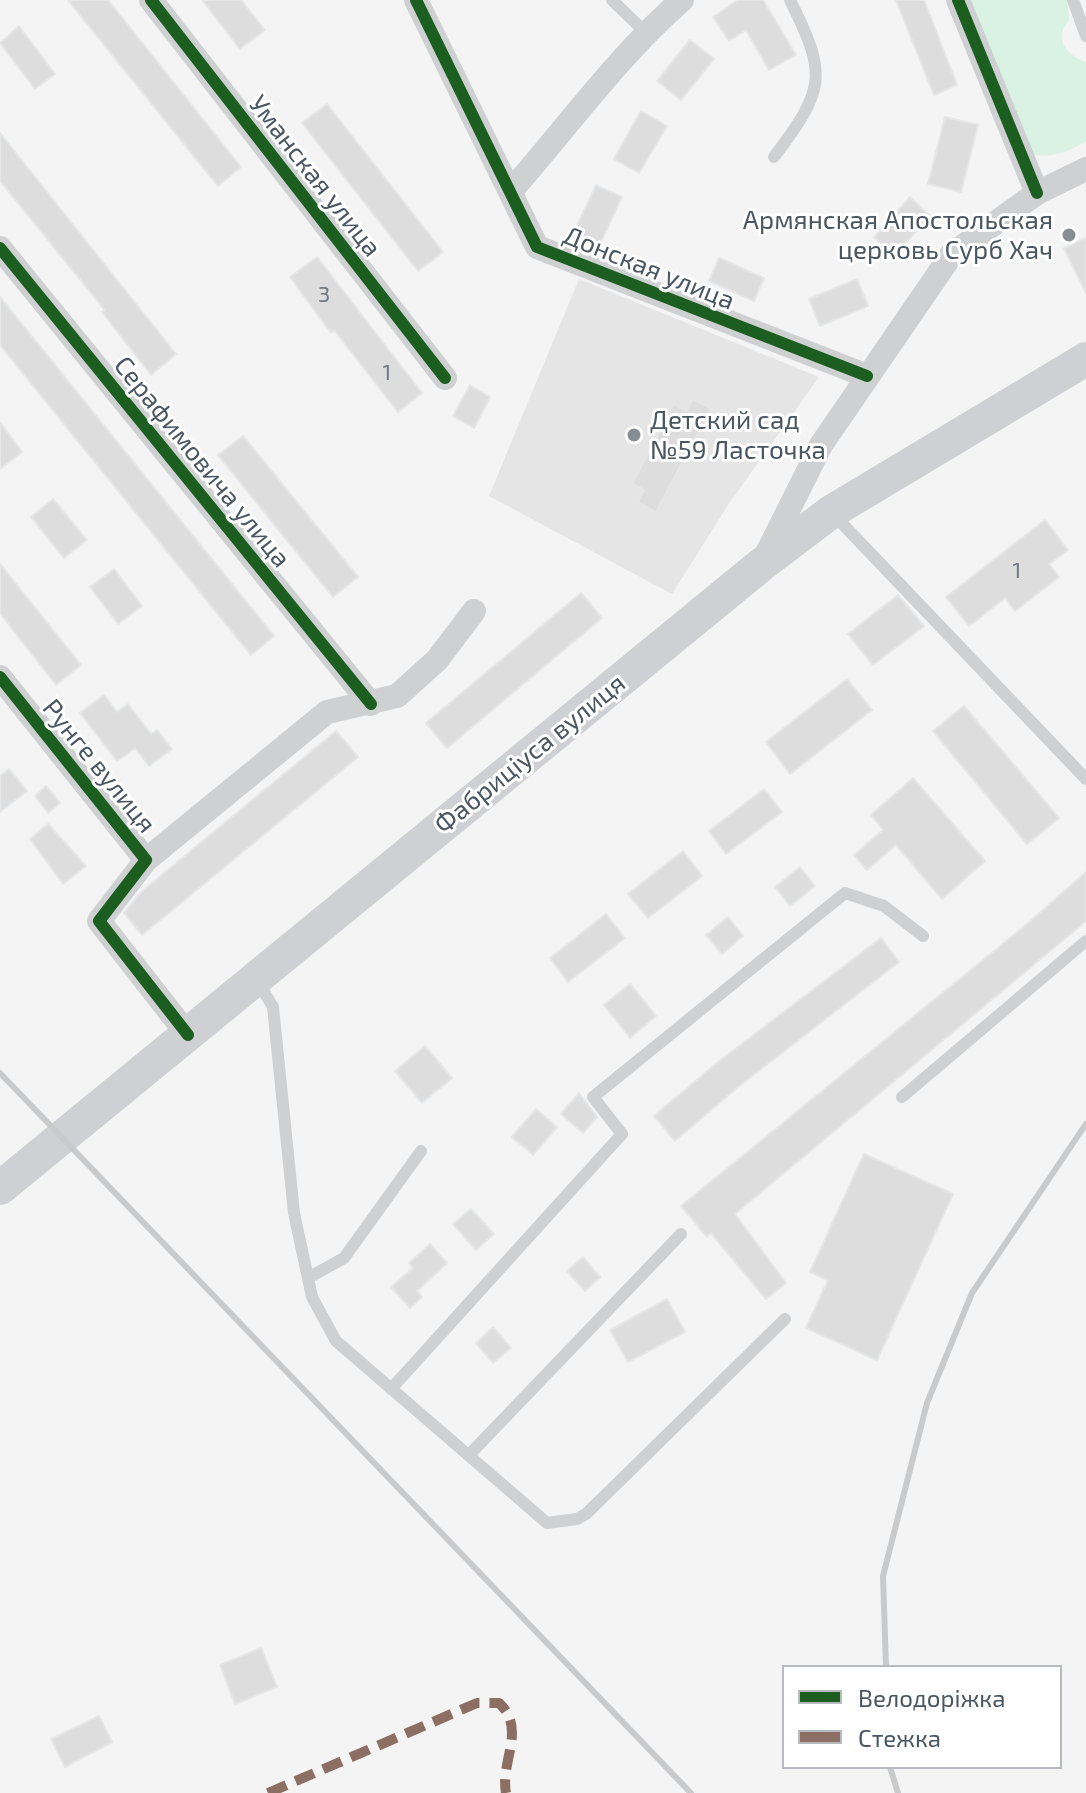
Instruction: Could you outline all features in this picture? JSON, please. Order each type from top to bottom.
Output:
[{"type":"main road","name":"Фабриціуса вулиця","points":[[0,1188],[761,565],[831,512],[1086,359]]},
{"type":"street","name":"Уманская улица","points":[[151,0],[445,378]]},
{"type":"street","name":"Донская улица","points":[[416,0],[537,247],[867,376]]},
{"type":"street","points":[[511,191],[560,135],[599,82],[645,32],[682,0]]},
{"type":"street","points":[[958,0],[1037,193]]},
{"type":"street","points":[[761,565],[821,445],[952,254],[1037,193],[1086,169]]},
{"type":"street","name":"Серафимовича улица","points":[[0,248],[371,704]]},
{"type":"street","points":[[146,860],[327,712],[397,696],[437,660],[474,611]]},
{"type":"street","name":"Рунге вулиця","points":[[0,677],[146,860],[99,921],[188,1035]]},
{"type":"lane","points":[[612,0],[645,32]]},
{"type":"lane","points":[[774,157],[808,111],[818,71],[813,46],[790,0]]},
{"type":"lane","points":[[1073,0],[1086,36]]},
{"type":"lane","points":[[831,512],[1086,779]]},
{"type":"lane","points":[[391,1389],[622,1134],[593,1097],[845,893],[884,906],[923,936]]},
{"type":"lane","points":[[902,1097],[1086,941]]},
{"type":"lane","points":[[256,978],[273,1007],[294,1213],[312,1297],[336,1341],[547,1523],[577,1519],[785,1319]]},
{"type":"lane","points":[[308,1278],[344,1258],[421,1151]]},
{"type":"lane","points":[[469,1455],[681,1234]]},
{"type":"shaded area","points":[[579,279],[819,377],[728,505],[672,594],[489,496]]},
{"type":"green space","points":[[965,0],[1067,0],[1069,20],[1064,27],[1062,40],[1073,56],[1086,62],[1086,141],[1061,153],[1033,154]]},
{"type":"building","points":[[68,0],[108,0],[241,167],[218,186]]},
{"type":"building","points":[[202,0],[241,0],[265,30],[240,49]]},
{"type":"building","points":[[738,0],[763,0],[796,55],[769,70],[746,30],[729,41],[713,17]]},
{"type":"building","points":[[896,0],[924,0],[957,85],[934,95]]},
{"type":"building","points":[[19,26],[55,74],[35,89],[0,43]]},
{"type":"building","points":[[690,40],[714,59],[681,100],[657,81]]},
{"type":"building","points":[[327,104],[443,252],[418,271],[302,123]]},
{"type":"building","points":[[641,111],[667,126],[639,173],[614,159]]},
{"type":"building","points":[[945,117],[978,125],[961,192],[928,184]]},
{"type":"building","points":[[0,133],[176,354],[151,375],[102,312],[105,310],[0,181]]},
{"type":"building","points":[[596,185],[622,197],[599,246],[573,234]]},
{"type":"building","points":[[910,197],[930,216],[894,256],[874,237]]},
{"type":"building","points":[[1086,238],[1086,293],[1064,248]]},
{"type":"building","points":[[317,257],[422,393],[398,412],[334,330],[331,333],[290,277]]},
{"type":"building","points":[[719,258],[764,278],[754,301],[709,281]]},
{"type":"building","points":[[857,279],[868,306],[820,326],[809,299]]},
{"type":"building","points":[[0,297],[274,636],[251,655],[0,345]]},
{"type":"building","points":[[470,385],[490,397],[474,428],[453,416]]},
{"type":"building","points":[[693,399],[711,409],[656,512],[638,502],[644,490],[632,484],[674,404],[686,411]]},
{"type":"building","points":[[0,422],[22,452],[0,469]]},
{"type":"building","points":[[243,436],[358,577],[333,597],[218,455]]},
{"type":"building","points":[[53,499],[87,540],[64,558],[31,517]]},
{"type":"building","points":[[1045,520],[1068,550],[1049,564],[1059,577],[1015,611],[1005,598],[969,626],[946,597]]},
{"type":"building","points":[[0,564],[81,665],[56,685],[0,613]]},
{"type":"building","points":[[114,569],[142,606],[118,624],[90,587]]},
{"type":"building","points":[[581,593],[602,618],[447,748],[426,723]]},
{"type":"building","points":[[898,595],[924,626],[873,665],[848,634]]},
{"type":"building","points":[[847,679],[872,710],[790,774],[766,742]]},
{"type":"building","points":[[104,695],[117,712],[128,704],[151,734],[157,730],[172,749],[149,766],[135,748],[117,761],[80,713]]},
{"type":"building","points":[[964,706],[1059,818],[1027,844],[933,731]]},
{"type":"building","points":[[336,731],[358,757],[142,935],[124,913],[141,892]]},
{"type":"building","points":[[9,769],[27,791],[0,812],[0,776]]},
{"type":"building","points":[[913,778],[985,861],[942,899],[896,845],[867,870],[854,855],[883,830],[871,815]]},
{"type":"building","points":[[46,786],[60,803],[48,813],[35,796]]},
{"type":"building","points":[[764,789],[782,812],[726,854],[709,831]]},
{"type":"building","points":[[48,824],[86,866],[63,884],[30,839]]},
{"type":"building","points":[[683,851],[702,876],[648,918],[628,894]]},
{"type":"building","points":[[800,867],[815,886],[790,906],[775,887]]},
{"type":"building","points":[[1086,872],[1086,921],[735,1214],[786,1283],[766,1299],[711,1233],[707,1237],[681,1206],[1026,925]]},
{"type":"building","points":[[606,914],[625,938],[568,982],[550,958]]},
{"type":"building","points":[[728,917],[743,936],[722,954],[706,935]]},
{"type":"building","points":[[881,938],[899,962],[738,1087],[675,1141],[654,1116],[718,1062]]},
{"type":"building","points":[[630,984],[656,1016],[630,1038],[604,1005]]},
{"type":"building","points":[[425,1046],[452,1078],[422,1103],[395,1071]]},
{"type":"building","points":[[579,1093],[597,1117],[583,1133],[561,1114]]},
{"type":"building","points":[[536,1109],[557,1127],[533,1155],[512,1137]]},
{"type":"building","points":[[864,1154],[953,1194],[877,1360],[806,1328],[828,1280],[810,1272]]},
{"type":"building","points":[[471,1209],[494,1234],[476,1250],[453,1224]]},
{"type":"building","points":[[430,1244],[447,1263],[417,1291],[422,1297],[410,1308],[391,1287],[413,1268],[409,1263]]},
{"type":"building","points":[[583,1257],[600,1277],[585,1291],[567,1271]]},
{"type":"building","points":[[667,1299],[685,1332],[628,1362],[610,1330]]},
{"type":"building","points":[[493,1327],[511,1348],[493,1363],[476,1343]]},
{"type":"building","points":[[261,1648],[277,1687],[235,1704],[220,1665]]},
{"type":"building","points":[[99,1716],[112,1742],[65,1767],[51,1739]]},
{"type":"railway","points":[[0,1073],[691,1793]]},
{"type":"railway","points":[[886,1665],[883,1576],[927,1403],[972,1293],[1086,1124]]},
{"type":"railway","points":[[891,1769],[898,1793]]},
{"type":"marked path","points":[[268,1793],[477,1703],[499,1703],[511,1724],[506,1793]]},
{"type":"cycle path","points":[[151,0],[445,378]]},
{"type":"cycle path","points":[[416,0],[537,247],[867,376]]},
{"type":"cycle path","points":[[958,0],[1037,193]]},
{"type":"cycle path","points":[[0,248],[371,704]]},
{"type":"cycle path","points":[[0,677],[146,860],[99,921],[188,1035]]},
{"type":"place","name":"Армянская Апостольская церковь Сурб Хач","points":[[1069,235]]},
{"type":"place","name":"Детский сад №59 Ласточка","points":[[634,435]]}]
